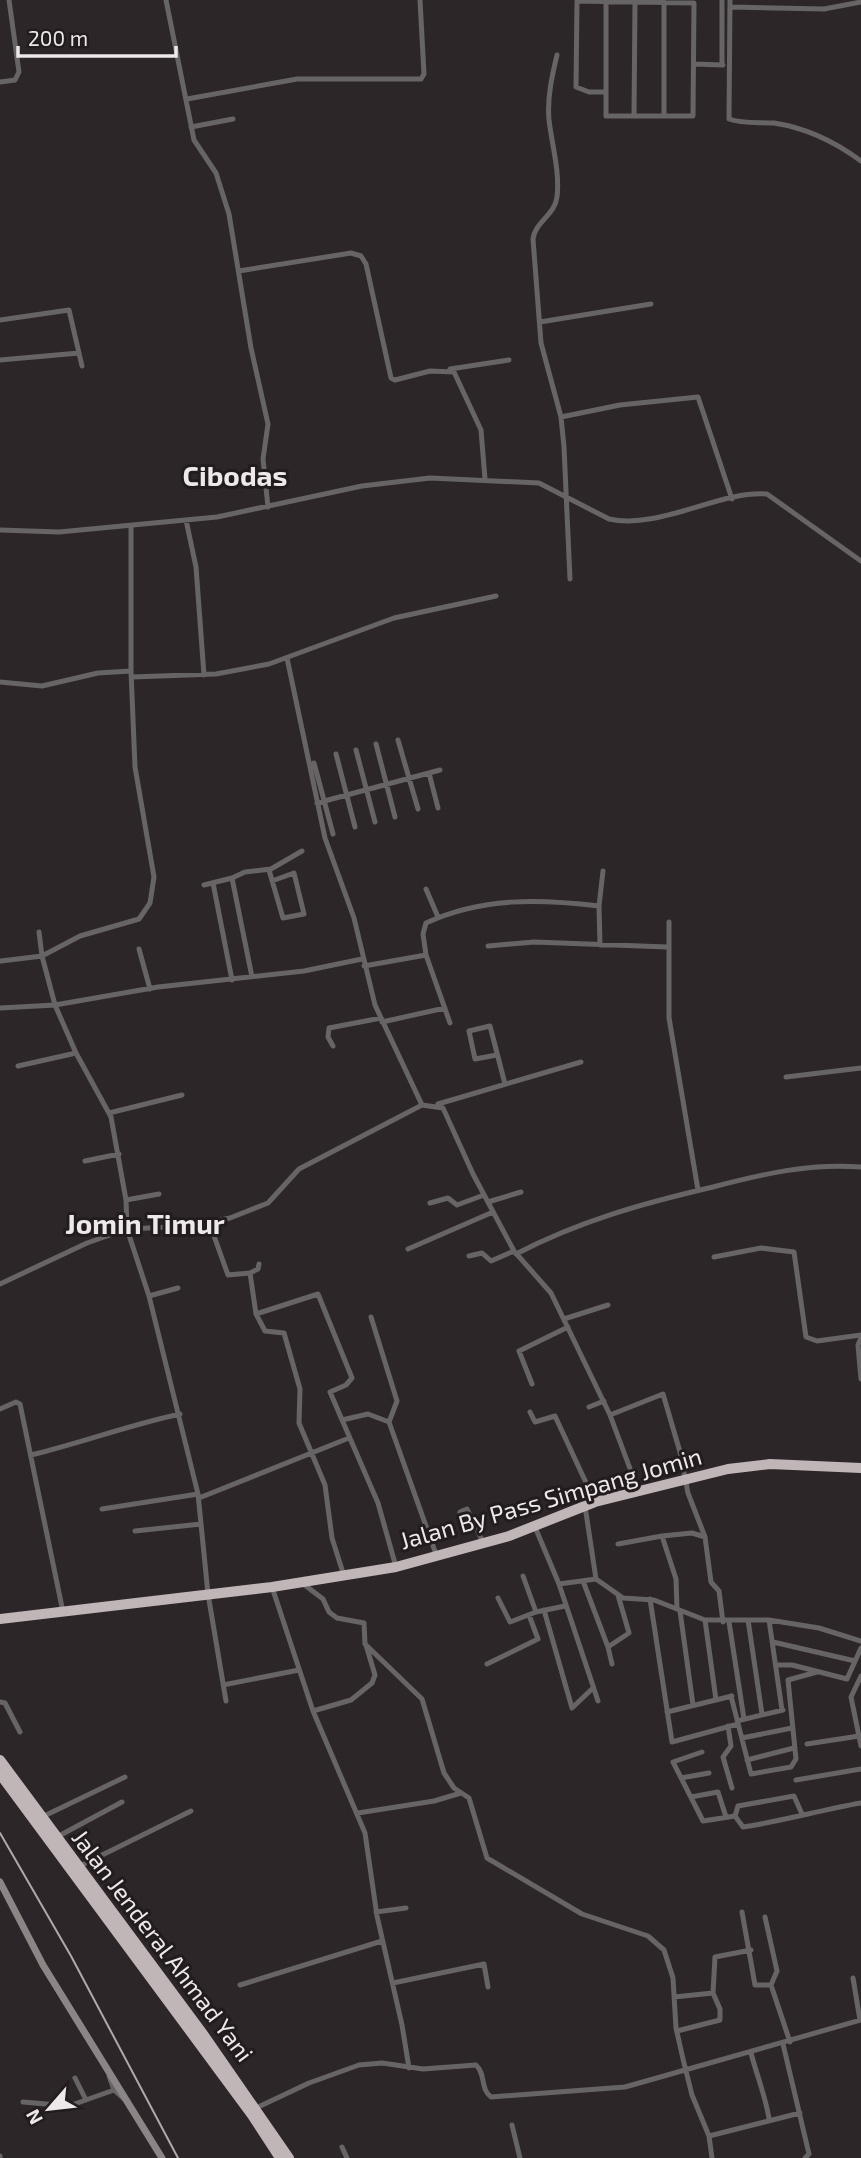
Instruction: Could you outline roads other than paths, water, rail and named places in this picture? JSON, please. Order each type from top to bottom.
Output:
[{"type":"highway","name":"Jalan By Pass Simpang Jomin","points":[[1,1618],[272,1587],[396,1566],[484,1544],[535,1527],[590,1504],[685,1478],[770,1464],[861,1468]]},
{"type":"highway","name":"Jalan Jenderal Ahmad Yani","points":[[0,1760],[257,2108],[289,2158]]},
{"type":"highway","points":[[0,1773],[246,2107],[280,2158]]},
{"type":"street","points":[[0,82],[15,80],[19,72],[9,0]]},
{"type":"street","points":[[166,0],[196,145],[216,173],[229,214],[251,348],[268,424],[263,459],[268,507]]},
{"type":"street","points":[[187,99],[297,79],[421,79],[424,74],[420,0]]},
{"type":"street","points":[[722,0],[722,65]]},
{"type":"street","points":[[606,1],[606,92],[606,116],[693,116],[694,3],[606,1],[577,1],[576,87],[589,92],[606,92]]},
{"type":"street","points":[[634,116],[635,2]]},
{"type":"street","points":[[664,2],[664,116]]},
{"type":"street","points":[[861,2],[824,9],[730,4],[729,65],[729,119],[782,125],[809,132],[835,141],[861,160]]},
{"type":"street","points":[[557,55],[551,81],[549,111],[557,196],[553,210],[536,230],[533,239],[544,361],[561,417],[570,579]]},
{"type":"street","points":[[694,64],[729,65]]},
{"type":"street","points":[[191,127],[233,119]]},
{"type":"street","points":[[239,271],[351,253],[361,256],[366,264],[388,370],[393,380],[509,360]]},
{"type":"street","points":[[540,322],[651,304]]},
{"type":"street","points":[[0,320],[68,309],[82,366]]},
{"type":"street","points":[[0,360],[79,354]]},
{"type":"street","points":[[450,369],[458,377],[477,419],[483,444],[485,480]]},
{"type":"street","points":[[561,417],[620,405],[698,397],[732,499]]},
{"type":"street","points":[[0,530],[59,532],[240,514],[362,486],[430,478],[539,483],[610,519],[620,521],[661,516],[762,493],[771,495],[861,561]]},
{"type":"street","points":[[186,520],[196,567],[204,675]]},
{"type":"street","points":[[1,961],[42,956],[80,936],[139,919],[150,902],[154,877],[135,767],[131,526]]},
{"type":"street","points":[[0,682],[42,686],[97,673],[204,675],[244,670],[287,659],[394,618],[496,596]]},
{"type":"street","points":[[287,659],[325,838],[354,918],[362,959],[381,1020],[422,1105]]},
{"type":"street","points":[[398,740],[418,809]]},
{"type":"street","points":[[376,744],[395,817]]},
{"type":"street","points":[[356,750],[375,822]]},
{"type":"street","points":[[336,754],[355,827]]},
{"type":"street","points":[[314,763],[333,834]]},
{"type":"street","points":[[317,803],[440,770]]},
{"type":"street","points":[[429,773],[438,808]]},
{"type":"street","points":[[204,885],[244,872],[269,870],[302,852]]},
{"type":"street","points":[[269,870],[272,881],[283,918],[304,914],[294,873],[272,881]]},
{"type":"street","points":[[600,945],[599,906],[603,871]]},
{"type":"street","points":[[232,878],[252,977]]},
{"type":"street","points":[[214,883],[232,980]]},
{"type":"street","points":[[426,889],[438,917]]},
{"type":"street","points":[[450,1023],[426,955],[424,927],[438,917],[479,906],[520,901],[543,900],[599,906]]},
{"type":"street","points":[[669,922],[669,1018],[698,1190]]},
{"type":"street","points":[[39,932],[42,956],[55,1005],[76,1053],[109,1113],[119,1154],[127,1229],[149,1296],[180,1413],[198,1496],[208,1594],[226,1701]]},
{"type":"street","points":[[488,946],[534,942],[650,944],[667,947]]},
{"type":"street","points":[[139,949],[150,989]]},
{"type":"street","points":[[364,966],[426,955]]},
{"type":"street","points":[[0,1008],[55,1005],[362,959]]},
{"type":"street","points":[[333,1046],[328,1037],[329,1028],[445,1008]]},
{"type":"street","points":[[497,1055],[475,1059],[469,1031],[490,1026],[505,1084]]},
{"type":"street","points":[[18,1066],[76,1053]]},
{"type":"street","points":[[0,1284],[87,1243],[127,1229],[171,1228],[209,1222],[268,1203],[299,1169],[422,1105],[438,1104],[581,1062]]},
{"type":"street","points":[[786,1077],[861,1068]]},
{"type":"street","points":[[109,1113],[182,1096]]},
{"type":"street","points":[[438,1104],[449,1116],[484,1195],[515,1253],[547,1286],[611,1415],[638,1490]]},
{"type":"street","points":[[85,1161],[119,1154]]},
{"type":"street","points":[[469,1256],[482,1253],[491,1261],[588,1220],[792,1168],[861,1167]]},
{"type":"street","points":[[488,1202],[521,1192]]},
{"type":"street","points":[[126,1200],[159,1194]]},
{"type":"street","points":[[430,1203],[448,1198],[457,1205],[484,1195]]},
{"type":"street","points":[[408,1249],[493,1212]]},
{"type":"street","points":[[209,1222],[228,1275],[250,1273],[258,1269],[259,1264]]},
{"type":"street","points":[[714,1257],[761,1248],[794,1252],[806,1337],[817,1341],[861,1337],[858,1345],[861,1379]]},
{"type":"street","points":[[250,1273],[256,1314],[265,1332],[284,1333],[300,1389],[299,1423],[325,1485],[332,1538],[344,1576]]},
{"type":"street","points":[[149,1296],[178,1288]]},
{"type":"street","points":[[256,1314],[317,1293],[352,1378],[346,1385],[330,1392],[375,1494],[396,1566]]},
{"type":"street","points":[[564,1319],[608,1306]]},
{"type":"street","points":[[371,1317],[397,1401],[389,1422],[437,1557]]},
{"type":"street","points":[[532,1384],[519,1351],[568,1327]]},
{"type":"street","points":[[611,1415],[663,1394],[685,1478],[705,1537],[711,1582],[719,1591],[739,1695],[742,1738],[752,1774],[795,1764],[789,1709],[789,1678],[817,1672]]},
{"type":"street","points":[[589,1407],[604,1401]]},
{"type":"street","points":[[0,1409],[20,1403],[63,1612]]},
{"type":"street","points":[[530,1412],[535,1422],[555,1416],[590,1504],[596,1579]]},
{"type":"street","points":[[31,1455],[88,1440],[129,1425],[180,1413]]},
{"type":"street","points":[[342,1420],[368,1414],[389,1422]]},
{"type":"street","points":[[102,1509],[198,1496],[314,1454],[349,1438]]},
{"type":"street","points":[[460,1520],[460,1512],[467,1509],[484,1544]]},
{"type":"street","points":[[135,1531],[201,1524]]},
{"type":"street","points":[[535,1527],[559,1584],[598,1701]]},
{"type":"street","points":[[618,1544],[692,1533],[705,1537]]},
{"type":"street","points":[[662,1536],[676,1578],[678,1610],[694,1705]]},
{"type":"street","points":[[523,1576],[536,1612]]},
{"type":"street","points":[[559,1584],[596,1579],[629,1600],[650,1599],[705,1620],[769,1620],[819,1628],[861,1642]]},
{"type":"street","points":[[583,1581],[612,1664]]},
{"type":"street","points":[[302,1583],[323,1599],[329,1612],[337,1618],[364,1623],[365,1644],[375,1675],[372,1683],[351,1700],[313,1712]]},
{"type":"street","points":[[272,1587],[313,1712],[358,1814],[368,1845],[376,1912],[393,1983],[408,2068]]},
{"type":"street","points":[[608,1647],[629,1633],[618,1595]]},
{"type":"street","points":[[498,1598],[510,1622],[536,1612],[565,1606]]},
{"type":"street","points":[[650,1599],[674,1743],[762,1714],[789,1709]]},
{"type":"street","points":[[544,1610],[572,1708],[593,1688]]},
{"type":"street","points":[[487,1664],[538,1639],[529,1615]]},
{"type":"street","points":[[705,1620],[716,1700]]},
{"type":"street","points":[[748,1620],[762,1714]]},
{"type":"street","points":[[769,1620],[782,1710]]},
{"type":"street","points":[[773,1642],[802,1646],[855,1661]]},
{"type":"street","points":[[365,1644],[422,1699],[444,1773],[472,1804],[487,1858],[582,1914],[648,1936],[667,1955],[677,2031],[692,2095],[709,2136],[712,2158]]},
{"type":"street","points":[[776,1665],[847,1679],[861,1648]]},
{"type":"street","points":[[223,1685],[299,1670]]},
{"type":"street","points":[[861,1676],[851,1697],[861,1746]]},
{"type":"street","points":[[667,1712],[739,1695]]},
{"type":"street","points":[[731,1696],[740,1721]]},
{"type":"street","points":[[0,1702],[5,1703],[20,1732]]},
{"type":"street","points":[[728,1726],[731,1746],[723,1757],[732,1788]]},
{"type":"street","points":[[742,1738],[792,1728]]},
{"type":"street","points":[[807,1744],[859,1736]]},
{"type":"street","points":[[747,1760],[794,1748]]},
{"type":"street","points":[[702,1752],[674,1760],[681,1778],[704,1821],[735,1816]]},
{"type":"street","points":[[796,1780],[861,1769]]},
{"type":"street","points":[[681,1778],[709,1773]]},
{"type":"street","points":[[42,1817],[125,1777]]},
{"type":"street","points":[[691,1797],[718,1792],[726,1817]]},
{"type":"street","points":[[358,1814],[434,1801],[461,1793]]},
{"type":"street","points":[[802,1814],[794,1796],[737,1806],[735,1816],[743,1827],[789,1820],[802,1814],[861,1803]]},
{"type":"street","points":[[55,1838],[122,1802]]},
{"type":"street","points":[[78,1867],[191,1811]]},
{"type":"street","points":[[0,1882],[43,1965],[162,2158]]},
{"type":"street","points":[[376,1912],[406,1908]]},
{"type":"street","points":[[742,1912],[751,1950],[755,1985],[771,1985]]},
{"type":"street","points":[[765,1917],[777,1972],[771,1985],[787,2043],[809,2154],[805,2158]]},
{"type":"street","points":[[240,1985],[382,1941]]},
{"type":"street","points":[[677,2031],[720,2020],[720,2008],[713,1993],[715,1957],[751,1950]]},
{"type":"street","points":[[393,1983],[484,1964],[488,1987]]},
{"type":"street","points":[[257,2108],[309,2083],[359,2065],[383,2063],[408,2068],[475,2065],[480,2069],[484,2090],[491,2097],[621,2088],[861,2020],[853,1978]]},
{"type":"street","points":[[674,1997],[713,1993]]},
{"type":"street","points":[[751,2053],[758,2082],[765,2093],[769,2118]]},
{"type":"street","points":[[109,2073],[114,2090],[124,2099]]},
{"type":"street","points":[[75,2078],[86,2100]]},
{"type":"street","points":[[23,2102],[67,2106],[114,2090]]},
{"type":"street","points":[[709,2136],[769,2118],[800,2113]]},
{"type":"street","points":[[512,2125],[520,2158]]},
{"type":"street","points":[[342,2147],[347,2158]]},
{"type":"railway","points":[[0,1833],[71,1956],[178,2158]]},
{"type":"district","name":"Cibodas","points":[[235,476]]},
{"type":"district","name":"Jomin Timur","points":[[145,1224]]}]
